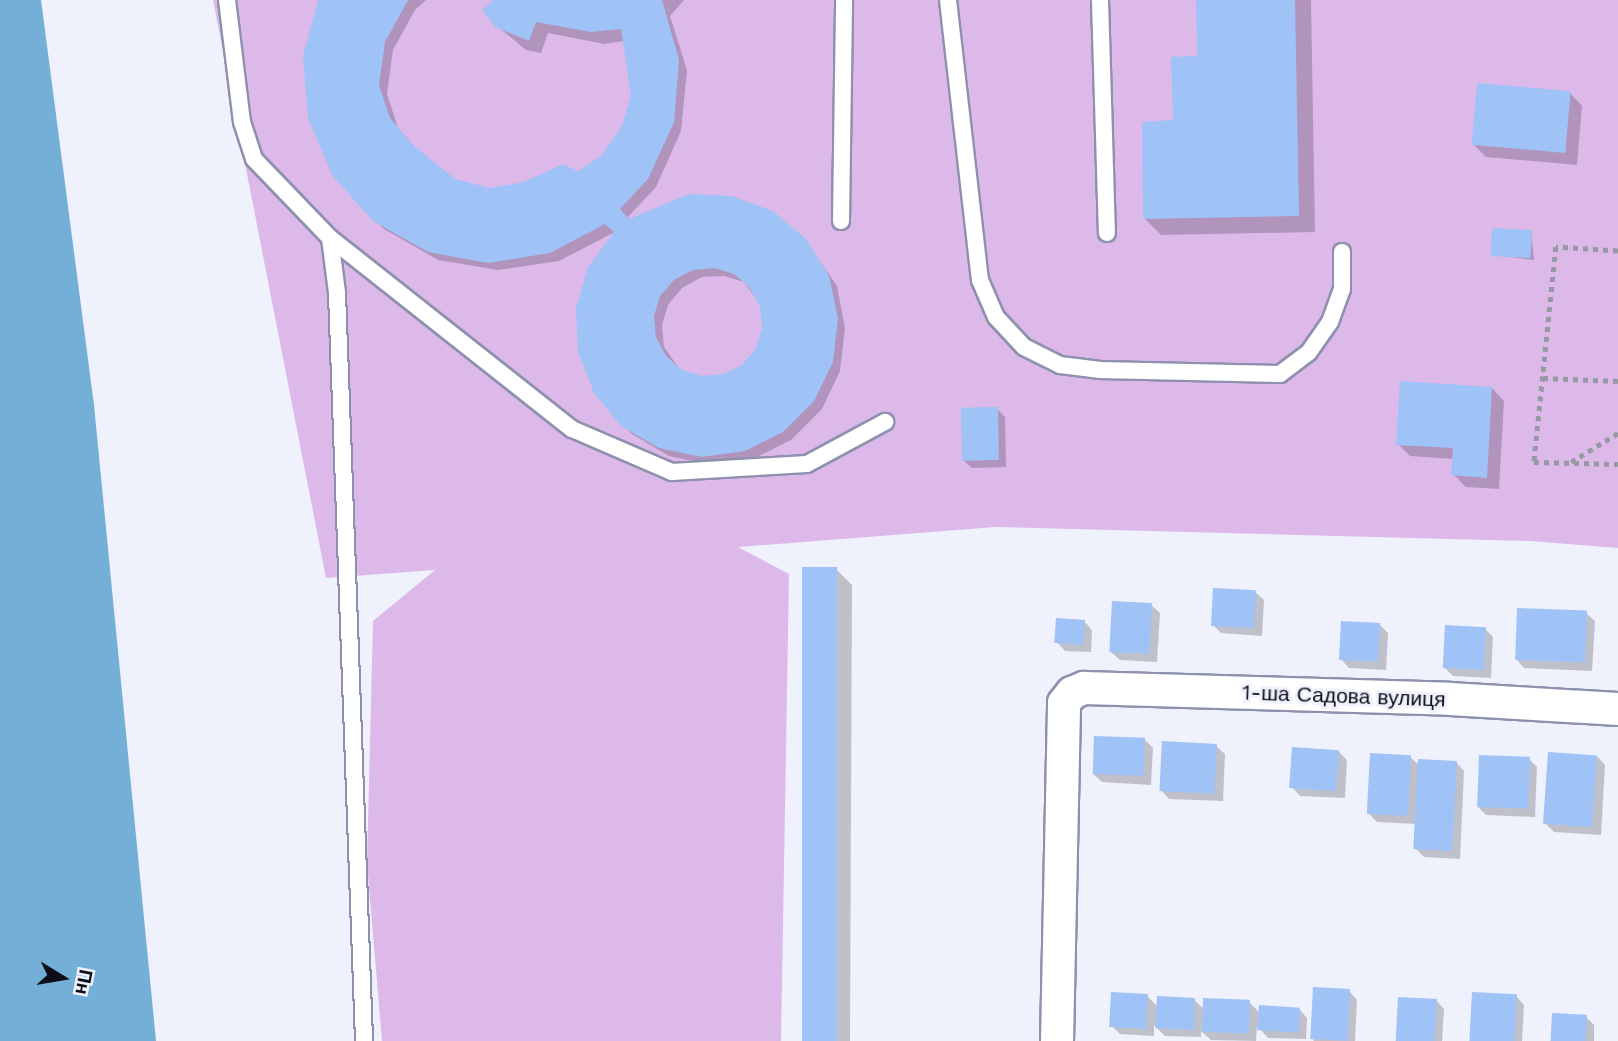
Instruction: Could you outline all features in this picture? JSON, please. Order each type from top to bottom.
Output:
[{"type":"street","name":"1-ша Садова вулиця","points":[[1057,1041],[1064,703],[1072,692],[1084,688],[1423,698],[1618,709]]},
{"type":"lane","points":[[227,0],[242,122],[254,159],[330,238],[572,429],[672,472],[807,464],[885,422]]},
{"type":"lane","points":[[841,221],[844,0]]},
{"type":"lane","points":[[948,0],[980,281],[996,317],[1024,347],[1059,365],[1099,370],[1280,374],[1309,352],[1330,323],[1342,289],[1342,252]]},
{"type":"lane","points":[[1100,0],[1107,233]]},
{"type":"lane","points":[[330,238],[337,293],[364,1041]]},
{"type":"path","points":[[1618,251],[1556,247],[1534,462],[1618,464]]},
{"type":"path","points":[[1543,378],[1618,381]]},
{"type":"path","points":[[1570,463],[1618,433]]},
{"type":"shaded area","points":[[213,0],[1618,0],[1618,548],[1530,541],[995,527],[738,547],[789,574],[781,1041],[382,1041],[367,863],[373,621],[435,570],[326,578]]},
{"type":"water","points":[[0,0],[41,0],[94,405],[156,1041],[0,1041]]},
{"type":"building","points":[[318,0],[408,0],[385,42],[379,85],[390,118],[413,145],[455,179],[490,188],[524,182],[563,164],[578,171],[601,156],[622,126],[631,96],[621,29],[591,32],[536,22],[529,41],[495,27],[482,10],[494,0],[662,0],[679,60],[674,122],[648,179],[620,209],[629,219],[689,194],[732,196],[773,211],[806,239],[829,276],[838,318],[833,362],[814,401],[783,432],[745,451],[701,457],[659,448],[621,426],[594,393],[578,352],[576,308],[588,267],[614,232],[605,224],[550,253],[488,263],[428,252],[373,221],[332,175],[308,118],[303,56]],"holes":[[[714,268],[734,274],[750,288],[760,307],[762,328],[756,348],[742,365],[723,374],[702,376],[682,370],[666,356],[656,337],[654,316],[660,296],[674,280],[693,270]]]},
{"type":"building","points":[[1196,0],[1295,0],[1299,216],[1143,219],[1142,122],[1173,120],[1171,57],[1197,56]]},
{"type":"building","points":[[1477,83],[1571,91],[1565,153],[1472,145]]},
{"type":"building","points":[[1492,228],[1532,230],[1530,258],[1491,256]]},
{"type":"building","points":[[1400,381],[1492,387],[1487,478],[1451,475],[1453,448],[1396,445]]},
{"type":"building","points":[[998,407],[999,460],[962,461],[961,408]]},
{"type":"building","points":[[802,567],[837,567],[837,1041],[802,1041]]},
{"type":"building","points":[[1213,588],[1256,590],[1254,628],[1211,626]]},
{"type":"building","points":[[1112,601],[1152,603],[1149,654],[1109,652]]},
{"type":"building","points":[[1517,608],[1587,610],[1585,662],[1515,660]]},
{"type":"building","points":[[1056,618],[1085,620],[1083,645],[1054,643]]},
{"type":"building","points":[[1341,621],[1380,623],[1378,662],[1339,660]]},
{"type":"building","points":[[1445,625],[1486,627],[1484,670],[1443,668]]},
{"type":"building","points":[[1094,736],[1145,738],[1144,776],[1093,774]]},
{"type":"building","points":[[1162,741],[1217,744],[1214,794],[1159,791]]},
{"type":"building","points":[[1292,747],[1339,750],[1336,791],[1289,788]]},
{"type":"building","points":[[1548,752],[1597,755],[1592,827],[1543,824]]},
{"type":"building","points":[[1370,753],[1411,755],[1408,816],[1367,814]]},
{"type":"building","points":[[1479,755],[1530,757],[1528,809],[1477,807]]},
{"type":"building","points":[[1418,759],[1457,761],[1452,851],[1413,849]]},
{"type":"building","points":[[1313,987],[1350,989],[1347,1041],[1310,1039]]},
{"type":"building","points":[[1111,992],[1148,994],[1146,1029],[1109,1027]]},
{"type":"building","points":[[1472,992],[1517,994],[1514,1041],[1469,1041]]},
{"type":"building","points":[[1157,996],[1195,998],[1193,1030],[1155,1028]]},
{"type":"building","points":[[1398,997],[1437,999],[1435,1041],[1396,1041]]},
{"type":"building","points":[[1203,998],[1250,1000],[1249,1034],[1202,1032]]},
{"type":"building","points":[[1259,1005],[1300,1008],[1298,1033],[1257,1030]]},
{"type":"building","points":[[1552,1013],[1587,1015],[1586,1041],[1551,1041]]}]
